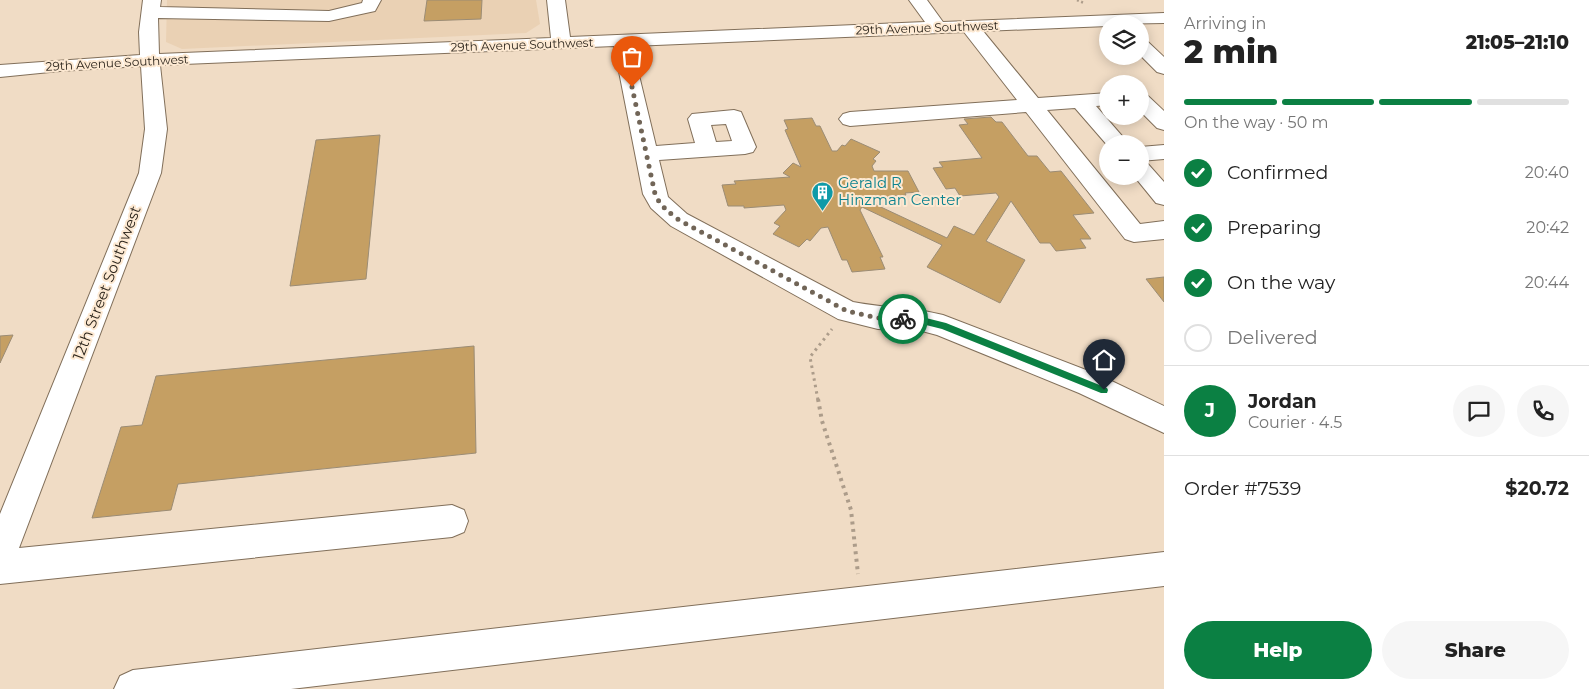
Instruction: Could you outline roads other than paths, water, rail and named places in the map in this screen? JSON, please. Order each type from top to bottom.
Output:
[{"type":"street","points":[[151,6],[231,15],[329,16],[369,6],[372,0]]},
{"type":"street","points":[[556,0],[561,43]]},
{"type":"street","points":[[918,0],[938,27]]},
{"type":"street","points":[[1132,0],[1158,18]]},
{"type":"street","name":"12th Street Southwest","points":[[0,555],[150,173],[156,125],[149,60],[148,22],[151,6]]},
{"type":"street","name":"29th Avenue Southwest","points":[[0,71],[60,65],[149,60],[938,27],[1099,22]]},
{"type":"street","points":[[969,26],[1134,233],[1164,230]]},
{"type":"street","points":[[622,41],[655,194],[668,212],[679,220],[847,311],[878,318],[922,320],[943,326],[1088,384],[1164,420]]},
{"type":"street","points":[[1149,54],[1164,68]]},
{"type":"street","points":[[1149,97],[1164,95]]},
{"type":"street","points":[[850,119],[1099,100]]},
{"type":"street","points":[[1080,101],[1110,135]]},
{"type":"street","points":[[1149,107],[1164,123]]},
{"type":"street","points":[[646,154],[708,150]]},
{"type":"street","points":[[1149,153],[1164,152]]},
{"type":"street","points":[[1074,158],[1099,157]]},
{"type":"street","points":[[1149,180],[1164,197]]},
{"type":"street","points":[[0,566],[452,521]]},
{"type":"street","points":[[133,689],[1164,569]]},
{"type":"place","name":"Gerald R Hinzman Center","points":[[822,211]]}]
